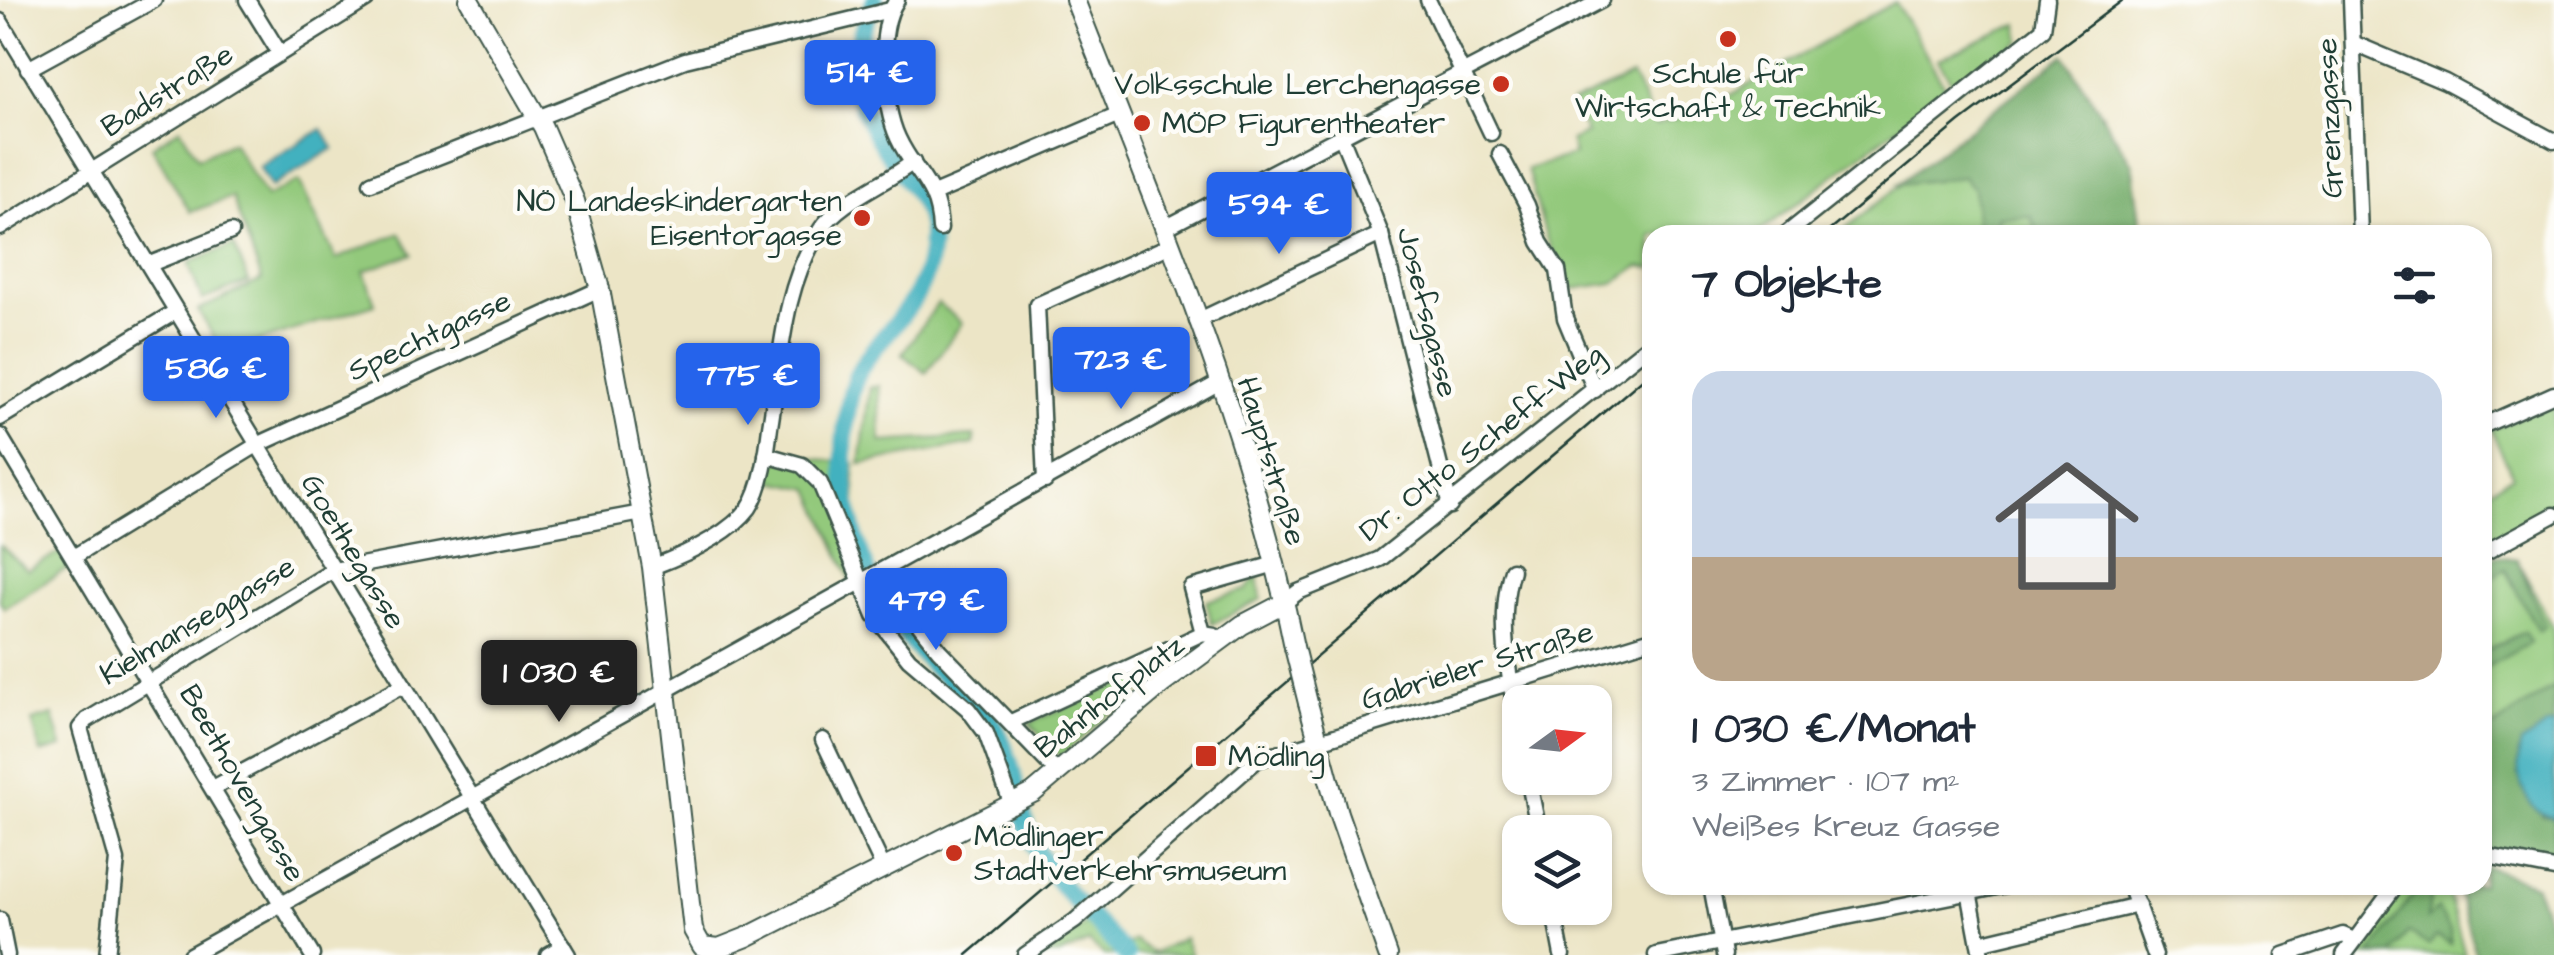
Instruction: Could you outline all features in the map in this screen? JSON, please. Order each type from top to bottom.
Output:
[{"type":"main road","points":[[469,0],[539,119],[575,201],[600,289],[652,567],[692,930],[699,951]]},
{"type":"main road","name":"Hauptstraße","points":[[1074,0],[1168,237],[1220,382],[1276,564],[1318,742],[1388,955]]},
{"type":"main road","name":"Bahnhofplatz","points":[[699,951],[747,937],[1022,799],[1211,638],[1284,603]]},
{"type":"street","points":[[28,69],[154,0]]},
{"type":"street","points":[[247,0],[280,52]]},
{"type":"street","name":"Badstraße","points":[[0,228],[366,0]]},
{"type":"street","points":[[1428,0],[1491,133]]},
{"type":"street","points":[[1044,480],[1037,306],[1168,237],[1341,136],[1602,0]]},
{"type":"street","points":[[1798,225],[2043,29],[2047,0]]},
{"type":"street","name":"Grenzgasse","points":[[2351,0],[2360,225]]},
{"type":"street","points":[[371,184],[685,60],[874,9],[894,131],[905,168],[936,193],[940,229]]},
{"type":"street","name":"Goethegasse","points":[[0,21],[566,950]]},
{"type":"street","points":[[2355,44],[2444,82],[2554,141]]},
{"type":"street","points":[[936,193],[1119,115]]},
{"type":"street","name":"Josefsgasse","points":[[1341,136],[1381,234],[1450,506]]},
{"type":"street","points":[[1500,154],[1527,205],[1540,242],[1558,270],[1565,318],[1595,390]]},
{"type":"street","points":[[652,567],[682,556],[740,519],[752,503],[766,455],[790,296],[799,269],[827,220],[905,168]]},
{"type":"street","points":[[150,264],[231,232]]},
{"type":"street","points":[[1197,321],[1381,234]]},
{"type":"street","name":"Spechtgasse","points":[[75,556],[257,446],[600,289]]},
{"type":"street","points":[[0,418],[175,312]]},
{"type":"street","name":"Dr. Otto Scheff-Weg","points":[[1284,603],[1298,592],[1380,559],[1642,351]]},
{"type":"street","points":[[190,955],[1220,382]]},
{"type":"street","points":[[2492,422],[2554,394]]},
{"type":"street","name":"Beethovengasse","points":[[0,436],[150,679],[312,955]]},
{"type":"street","points":[[766,455],[811,471],[871,577],[894,643],[968,709],[986,732],[1022,799]]},
{"type":"street","name":"Kielmanseggasse","points":[[107,955],[117,860],[80,728],[150,679],[334,570],[642,513]]},
{"type":"street","points":[[2492,549],[2554,515]]},
{"type":"street","name":"Bahnhofplatz","points":[[1013,721],[1211,638],[1190,588],[1276,564]]},
{"type":"street","points":[[1510,683],[1506,589],[1512,570]]},
{"type":"street","points":[[871,577],[1013,721],[1057,772]]},
{"type":"street","name":"Gabrieler Straße","points":[[1025,955],[1075,920],[1257,760],[1642,643]]},
{"type":"street","points":[[213,788],[404,685]]},
{"type":"street","points":[[823,740],[884,869]]},
{"type":"street","points":[[2492,856],[2554,869]]},
{"type":"street","points":[[1713,895],[1723,949]]},
{"type":"street","points":[[1656,955],[1723,949],[1940,895]]},
{"type":"street","points":[[1969,895],[1980,949],[2138,905]]},
{"type":"street","points":[[2134,895],[2154,955]]},
{"type":"street","points":[[2344,955],[2388,895]]},
{"type":"street","points":[[0,920],[7,955]]},
{"type":"street","points":[[1556,925],[1562,955]]},
{"type":"street","points":[[2284,955],[2344,935],[2354,940]]},
{"type":"street","points":[[548,955],[566,950]]},
{"type":"green space","points":[[1895,2],[1947,90],[1768,225],[1642,225],[1642,266],[1613,283],[1573,289],[1547,240],[1527,169],[1574,155],[1571,141],[1586,134],[1572,103],[1632,76],[1656,125],[1706,109]]},
{"type":"green space","points":[[2018,24],[2021,41],[1956,90],[1938,59]]},
{"type":"green space","points":[[2064,55],[2132,164],[2141,225],[1850,225]]},
{"type":"green space","points":[[2064,55],[2132,164],[2141,225],[2034,225],[2031,216],[1998,217],[1998,225],[1976,225],[1974,189],[1963,177],[1898,184]]},
{"type":"green space","points":[[180,128],[198,158],[232,142],[266,197],[299,181],[336,259],[400,233],[412,254],[364,271],[375,304],[223,353],[198,310],[262,280],[232,197],[190,212],[152,147]]},
{"type":"green space","points":[[234,245],[249,282],[202,300],[188,263]]},
{"type":"green space","points":[[938,303],[962,323],[926,373],[902,354]]},
{"type":"green space","points":[[879,386],[881,442],[974,436],[974,444],[860,464],[870,387]]},
{"type":"green space","points":[[2554,400],[2554,509],[2492,544],[2492,488],[2513,476],[2492,430]]},
{"type":"green space","points":[[773,454],[854,463],[856,511],[869,566],[850,579],[811,489],[768,480]]},
{"type":"green space","points":[[0,545],[27,570],[66,549],[74,564],[4,608],[0,601]]},
{"type":"green space","points":[[2492,558],[2517,559],[2545,626],[2538,631],[2505,569],[2492,577]]},
{"type":"green space","points":[[2517,559],[2554,629],[2554,686],[2492,727],[2492,664],[2530,642],[2524,632],[2492,648],[2492,577],[2505,568],[2538,630],[2544,626]]},
{"type":"green space","points":[[1258,574],[1261,599],[1212,624],[1206,601],[1246,590]]},
{"type":"green space","points":[[2524,632],[2530,643],[2492,664],[2492,648]]},
{"type":"green space","points":[[1171,661],[1173,666],[1138,693],[1135,691],[1060,757],[1029,723]]},
{"type":"green space","points":[[2554,686],[2554,725],[2548,725],[2542,816],[2554,818],[2554,863],[2492,851],[2494,727]]},
{"type":"green space","points":[[53,715],[62,747],[41,753],[32,721]]},
{"type":"green space","points":[[2492,868],[2535,885],[2554,936],[2554,955],[2476,955],[2459,895],[2492,895]]},
{"type":"green space","points":[[2394,895],[2421,895],[2409,913],[2424,895],[2449,895],[2465,955],[2352,955]]},
{"type":"green space","points":[[2413,895],[2431,895],[2427,918],[2438,909],[2450,930],[2451,944],[2436,936],[2429,945],[2408,933],[2392,955],[2370,955]]},
{"type":"green space","points":[[1094,917],[1124,946],[1135,940],[1153,953],[1184,938],[1191,955],[1104,955],[1089,942],[1059,955],[1045,955]]},
{"type":"water","points":[[322,129],[334,148],[271,187],[259,167]]},
{"type":"water","points":[[2554,725],[2554,818],[2543,814],[2527,799],[2518,766],[2521,743]]},
{"type":"waterway","points":[[875,0],[857,52],[859,95],[877,136],[924,205],[931,234],[921,286],[869,355],[851,393],[844,468],[856,540],[885,606],[907,636],[932,665],[983,711],[996,729],[1030,837],[1046,865],[1126,955]]},
{"type":"railway","points":[[1836,225],[1960,122],[2123,0]]},
{"type":"railway","points":[[967,955],[1642,380]]},
{"type":"place","name":"Schule für Wirtschaft & Technik","points":[[1728,39]]},
{"type":"place","name":"Volksschule Lerchengasse","points":[[1501,84]]},
{"type":"place","name":"MÖP Figurentheater","points":[[1142,123]]},
{"type":"place","name":"NÖ Landeskindergarten Eisentorgasse","points":[[862,218]]},
{"type":"place","name":"Mödling","points":[[1206,756]]},
{"type":"place","name":"Mödlinger Stadtverkehrsmuseum","points":[[954,853]]}]
